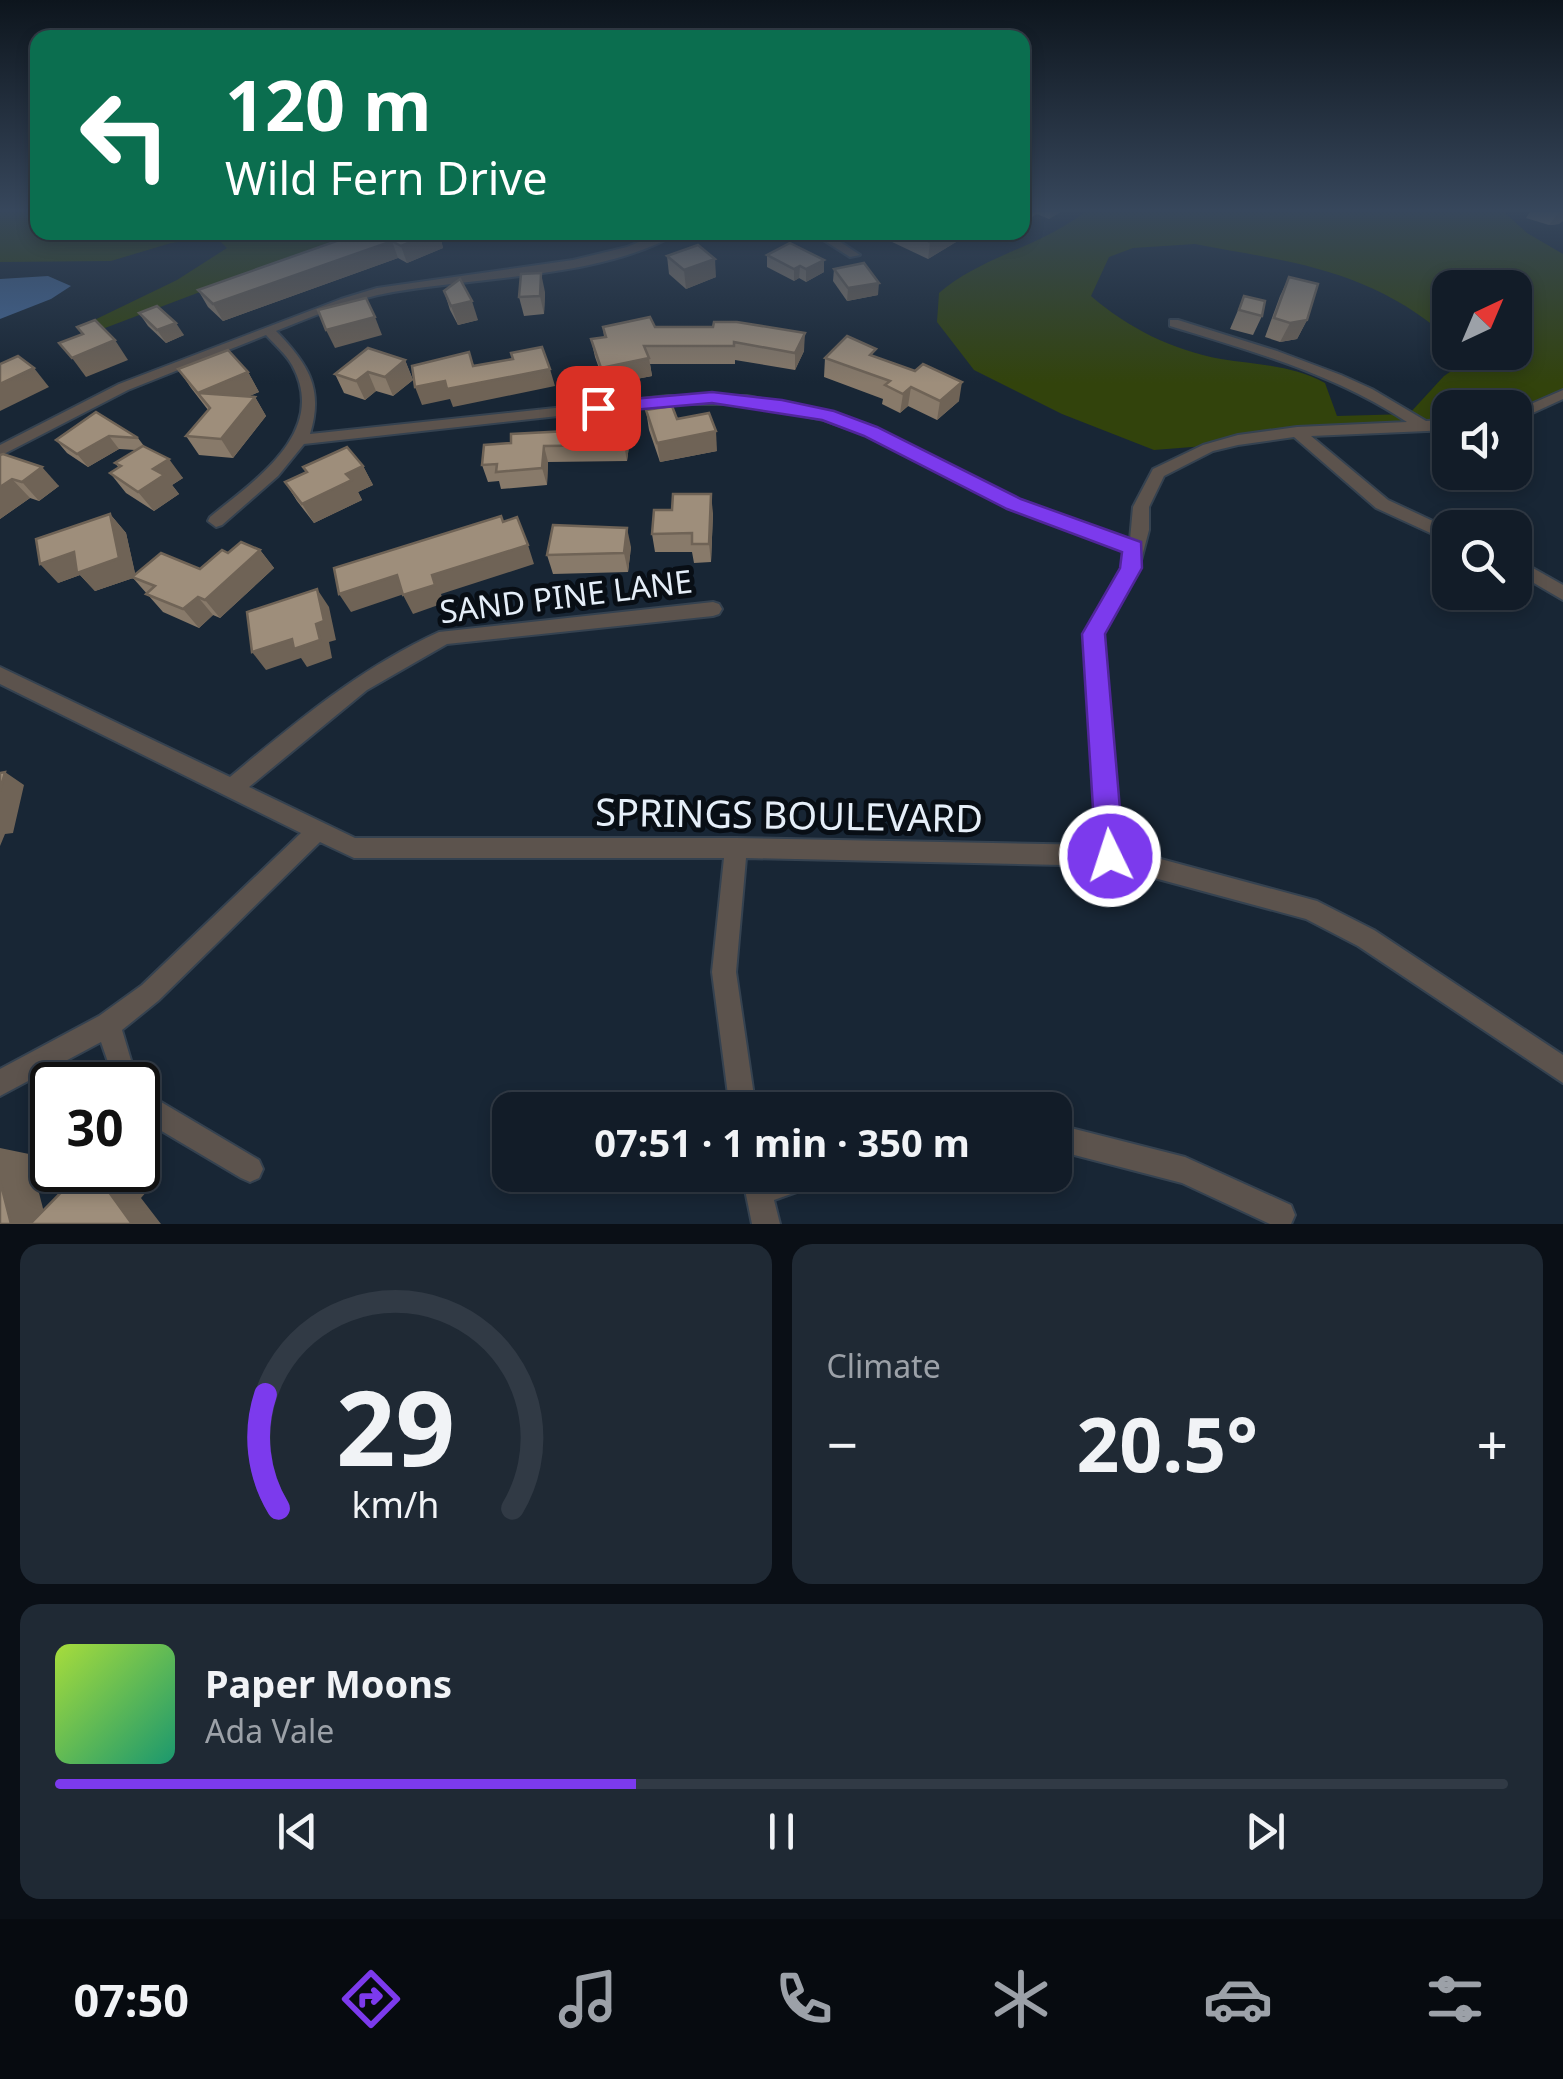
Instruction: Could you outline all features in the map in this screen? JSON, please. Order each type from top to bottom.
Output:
[{"type":"street","points":[[0,451],[86,402],[377,292],[538,269]]},
{"type":"street","points":[[1174,324],[1351,382],[1426,428]]},
{"type":"street","points":[[216,521],[303,439],[312,415],[310,391],[298,363],[268,330]]},
{"type":"street","points":[[1532,408],[1563,394]]},
{"type":"street","points":[[303,439],[668,400],[747,400],[827,416],[871,432],[971,485],[1134,548]]},
{"type":"street","points":[[1110,856],[1094,634],[1131,568],[1141,530],[1141,507],[1158,474],[1208,448],[1297,432],[1432,427]]},
{"type":"street","points":[[1297,432],[1382,504],[1432,528]]},
{"type":"street","points":[[1532,574],[1563,593]]},
{"type":"street","name":"SAND PINE LANE","points":[[234,787],[318,714],[413,650],[445,637],[712,609]]},
{"type":"street","name":"SPRINGS BOULEVARD","points":[[0,675],[354,848],[736,848],[1110,856],[1308,909],[1366,938],[1563,1070]]},
{"type":"street","points":[[0,1084],[108,1025],[150,993],[317,831]]},
{"type":"street","points":[[736,848],[724,972],[741,1092]]},
{"type":"street","points":[[108,1025],[119,1062]]},
{"type":"street","points":[[160,1115],[250,1169]]},
{"type":"street","points":[[1072,1141],[1185,1170],[1282,1215]]},
{"type":"street","points":[[759,1192],[766,1224]]},
{"type":"green space","points":[[194,269],[261,269],[105,328],[86,324]]},
{"type":"green space","points":[[976,269],[1103,269],[1091,296],[1135,328],[1203,355],[1313,377],[1325,383],[1337,416],[1409,414],[1444,376],[1453,370],[1532,370],[1532,270],[1432,270],[1432,325],[1390,297],[1318,269],[1563,269],[1563,390],[1532,410],[1532,390],[1432,390],[1432,428],[1154,450],[1062,414],[974,370],[937,322],[939,293]]},
{"type":"water","points":[[48,276],[71,286],[51,299],[0,319],[0,279]]},
{"type":"building","points":[[257,269],[312,269],[213,304],[198,290]]},
{"type":"building","points":[[834,269],[869,269],[879,283],[848,288]]},
{"type":"building","points":[[541,273],[540,296],[519,297],[521,274]]},
{"type":"building","points":[[1289,277],[1318,284],[1307,320],[1290,323],[1274,318]]},
{"type":"building","points":[[460,279],[472,301],[451,306],[444,291]]},
{"type":"building","points":[[1244,296],[1265,301],[1262,316],[1239,310]]},
{"type":"building","points":[[366,298],[375,317],[326,330],[318,310]]},
{"type":"building","points":[[157,306],[176,323],[157,330],[139,313]]},
{"type":"building","points":[[650,317],[655,327],[713,327],[714,322],[737,322],[805,333],[795,353],[734,342],[734,346],[644,346],[649,358],[601,368],[591,339],[606,337],[603,327]]},
{"type":"building","points":[[95,320],[115,340],[72,358],[59,343],[83,334],[77,327]]},
{"type":"building","points":[[847,336],[876,349],[870,355],[915,371],[923,364],[962,382],[940,401],[911,387],[903,394],[885,385],[890,381],[825,358]]},
{"type":"building","points":[[542,347],[550,369],[447,389],[445,381],[415,387],[412,366],[469,352],[473,366],[513,359],[511,353]]},
{"type":"building","points":[[368,348],[405,360],[385,377],[368,372],[356,381],[335,374]]},
{"type":"building","points":[[228,350],[248,372],[198,393],[255,397],[221,439],[186,436],[210,408],[178,369]]},
{"type":"building","points":[[18,356],[34,368],[0,384],[0,364]]},
{"type":"building","points":[[672,406],[677,419],[709,413],[716,431],[657,443],[646,410]]},
{"type":"building","points":[[96,412],[138,438],[109,436],[77,454],[56,440]]},
{"type":"building","points":[[609,414],[628,414],[624,445],[544,446],[542,468],[496,472],[497,464],[482,465],[484,445],[511,443],[511,434],[607,429]]},
{"type":"building","points":[[143,446],[169,459],[153,469],[164,475],[138,492],[110,473],[121,466],[115,463]]},
{"type":"building","points":[[347,447],[363,466],[346,474],[352,480],[302,504],[285,482],[307,472],[303,467]]},
{"type":"building","points":[[3,454],[42,467],[22,482],[12,479],[0,487]]},
{"type":"building","points":[[673,494],[711,494],[709,544],[692,544],[692,533],[652,534],[654,510],[672,510]]},
{"type":"building","points":[[110,514],[119,558],[77,573],[74,552],[40,564],[36,539]]},
{"type":"building","points":[[501,516],[503,522],[517,517],[528,545],[432,575],[435,585],[403,595],[397,575],[339,594],[334,568]]},
{"type":"building","points":[[553,525],[627,528],[624,553],[547,555]]},
{"type":"building","points":[[241,542],[260,550],[205,600],[198,597],[183,609],[146,594],[155,586],[132,577],[161,553],[200,569],[222,550],[228,553]]},
{"type":"building","points":[[317,589],[324,621],[316,624],[320,640],[294,649],[292,639],[252,652],[247,612]]},
{"type":"building","points":[[0,1181],[11,1224],[0,1224]]},
{"type":"building","points":[[61,1192],[109,1192],[132,1224],[30,1224]]},
{"type":"route","points":[[598,408],[712,398],[782,405],[827,416],[871,432],[1014,504],[1134,548],[1131,568],[1094,634],[1110,856]]}]
